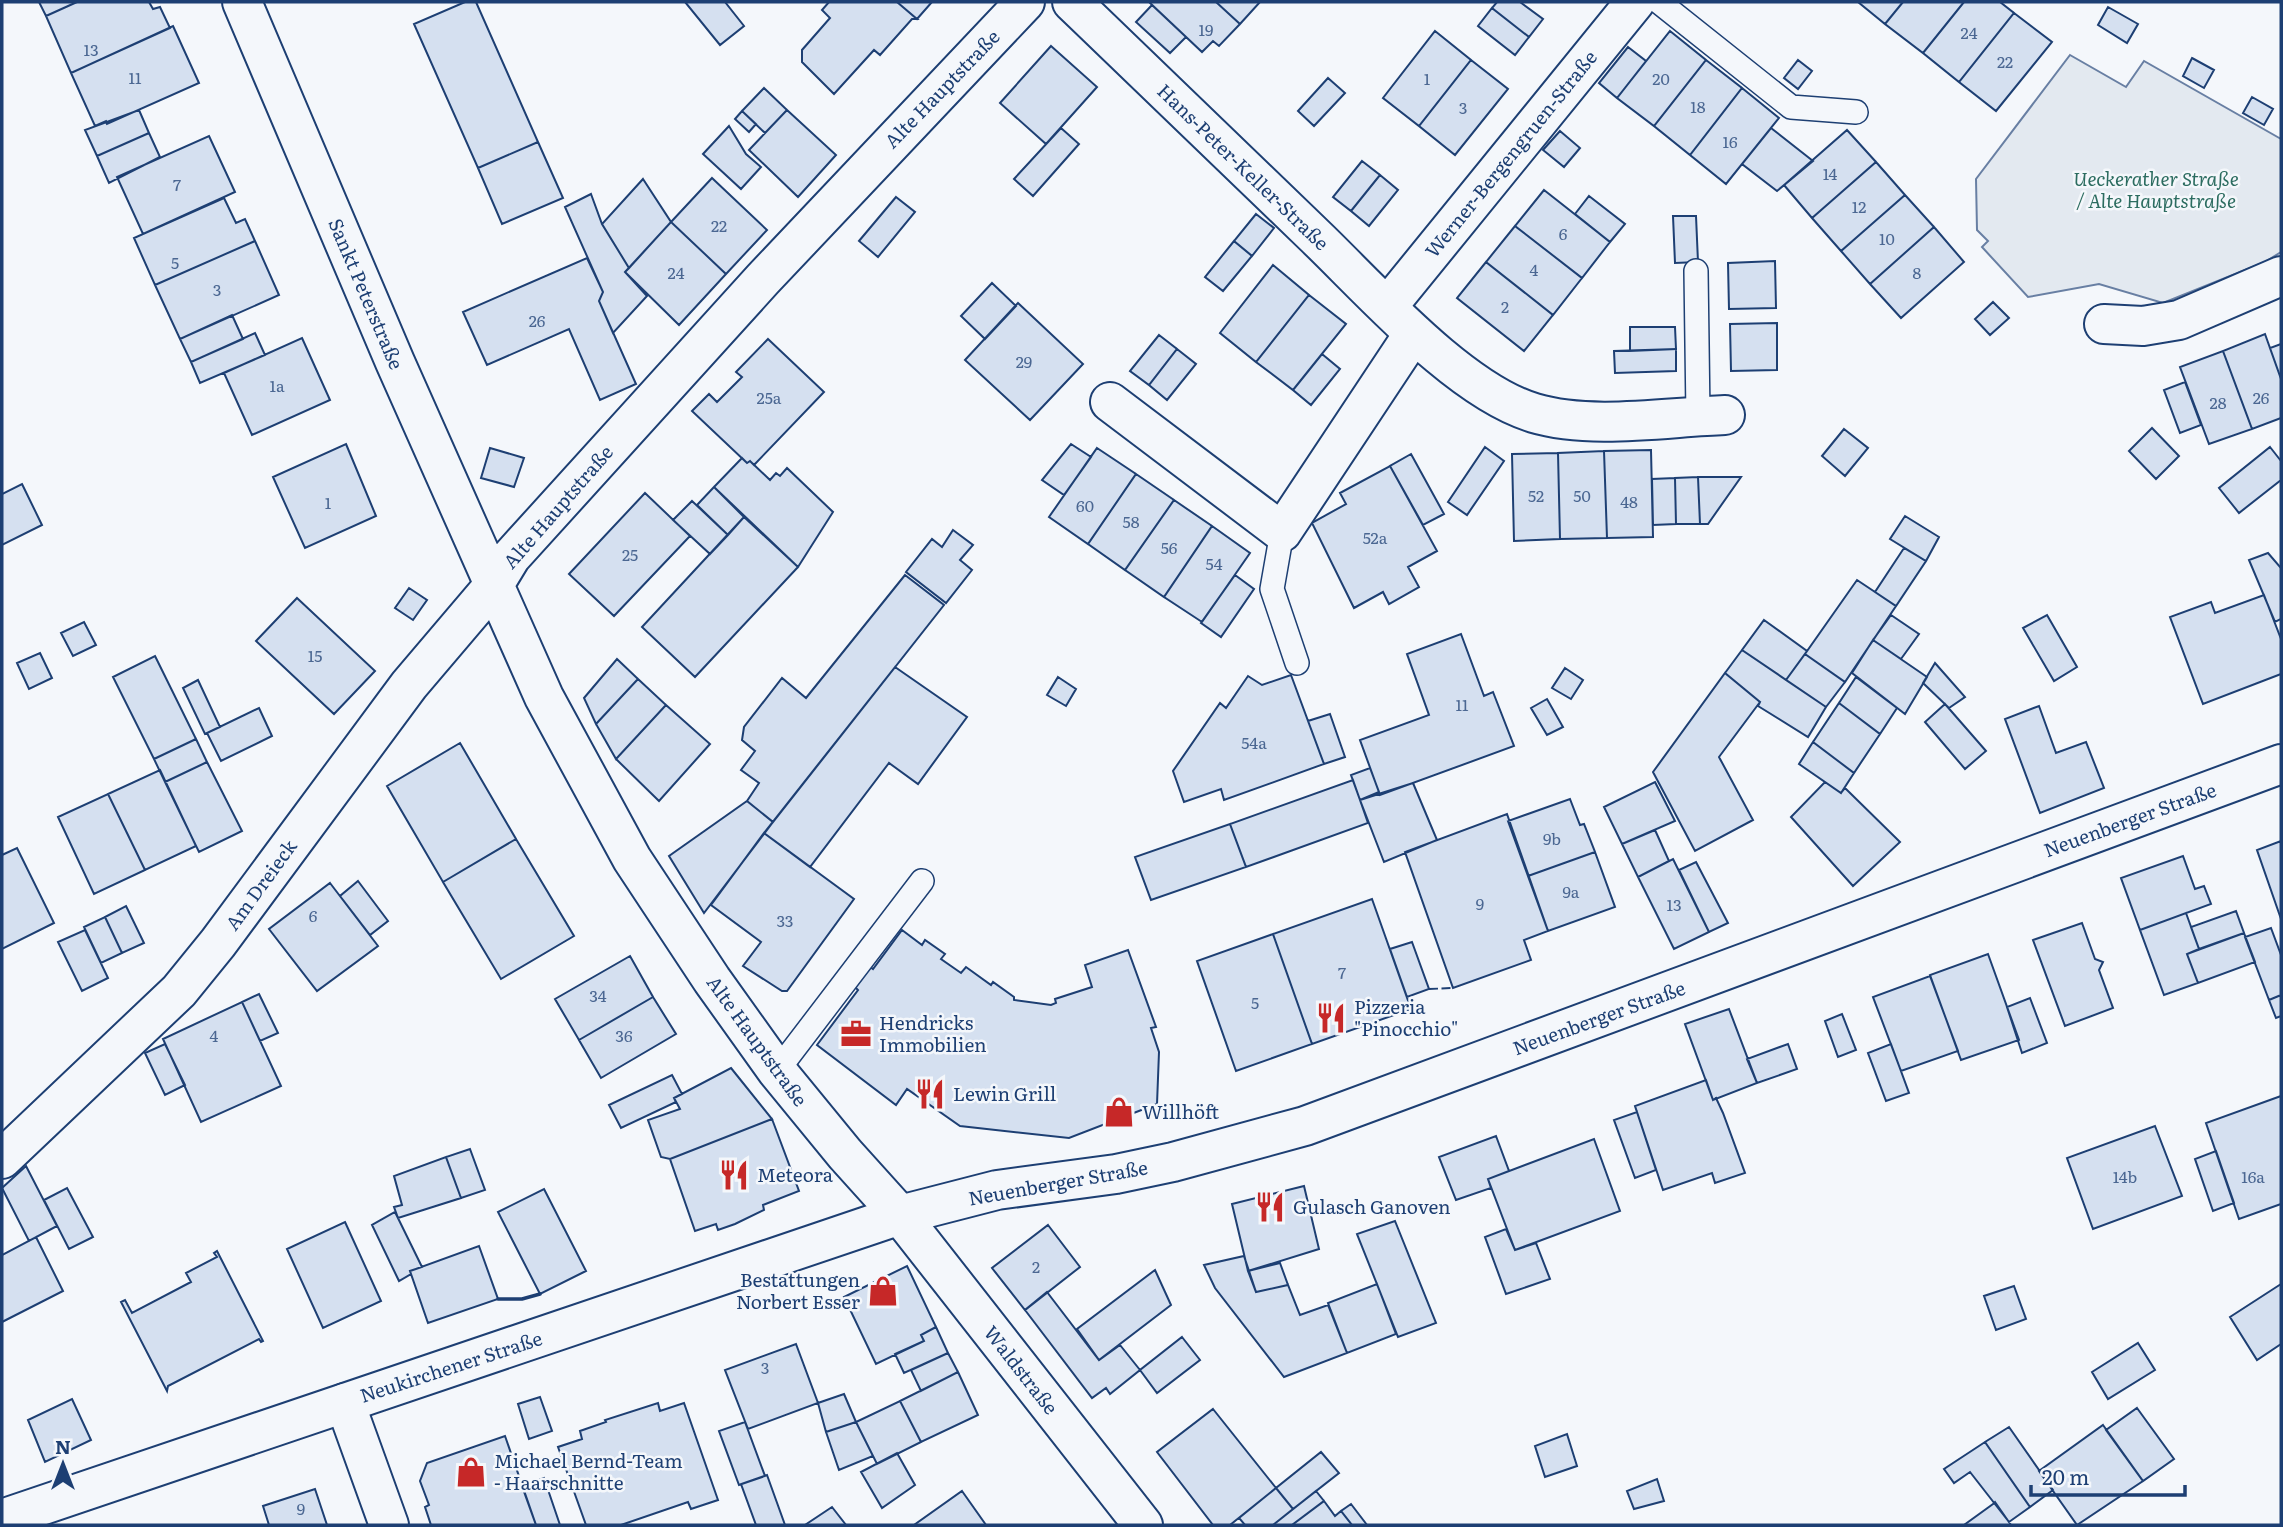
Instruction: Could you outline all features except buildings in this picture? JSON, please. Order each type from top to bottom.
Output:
[{"type":"street","name":"Sankt Peterstraße","points":[[242,2],[273,80],[494,585]]},
{"type":"street","name":"Alte Hauptstraße","points":[[900,1215],[845,1154],[777,1071],[712,980],[632,859],[544,697],[494,585],[510,557],[544,519],[901,130],[1025,2]]},
{"type":"street","name":"Hans-Peter-Keller-Straße","points":[[1072,2],[1401,320],[1483,388],[1535,413],[1602,420],[1712,416]]},
{"type":"street","name":"Werner-Bergengruen-Straße","points":[[1401,320],[1635,2]]},
{"type":"street","points":[[2104,324],[2143,326],[2179,320],[2281,276]]},
{"type":"street","points":[[1110,402],[1282,532],[1401,320]]},
{"type":"street","name":"Am Dreieck","points":[[2,1159],[179,991],[218,943],[409,685],[494,585]]},
{"type":"street","name":"Neuenberger Straße","points":[[900,1215],[997,1190],[1116,1174],[1172,1162],[1305,1126],[2281,764]]},
{"type":"street","name":"Neukirchener Straße","points":[[2,1519],[900,1215]]},
{"type":"street","name":"Waldstraße","points":[[900,1215],[1143,1525]]},
{"type":"street","points":[[345,1403],[389,1525]]},
{"type":"lane","points":[[1660,2],[1791,107],[1856,112]]},
{"type":"lane","points":[[1696,271],[1712,416]]},
{"type":"lane","points":[[1282,532],[1272,589],[1297,663]]},
{"type":"lane","points":[[777,1071],[922,881]]},
{"type":"green space","name":"Ueckerather Straße / Alte Hauptstraße","points":[[2070,55],[2126,87],[2144,61],[2281,139],[2281,252],[2265,262],[2163,303],[2099,284],[2028,297],[1982,247],[1988,241],[1977,230],[1976,179]]},
{"type":"fence","points":[[1429,989],[1453,988]]},
{"type":"wall","points":[[498,1299],[522,1299],[540,1294]]},
{"type":"place","name":"Pizzeria \"Pinocchio\"","points":[[1331,1018]]},
{"type":"place","name":"Hendricks Immobilien","points":[[856,1034]]},
{"type":"place","name":"Lewin Grill","points":[[930,1094]]},
{"type":"place","name":"Willhöft","points":[[1119,1112]]},
{"type":"place","name":"Meteora","points":[[734,1175]]},
{"type":"place","name":"Gulasch Ganoven","points":[[1270,1207]]},
{"type":"place","name":"Bestattungen Norbert Esser","points":[[883,1291]]},
{"type":"place","name":"Michael Bernd-Team - Haarschnitte","points":[[471,1472]]}]
